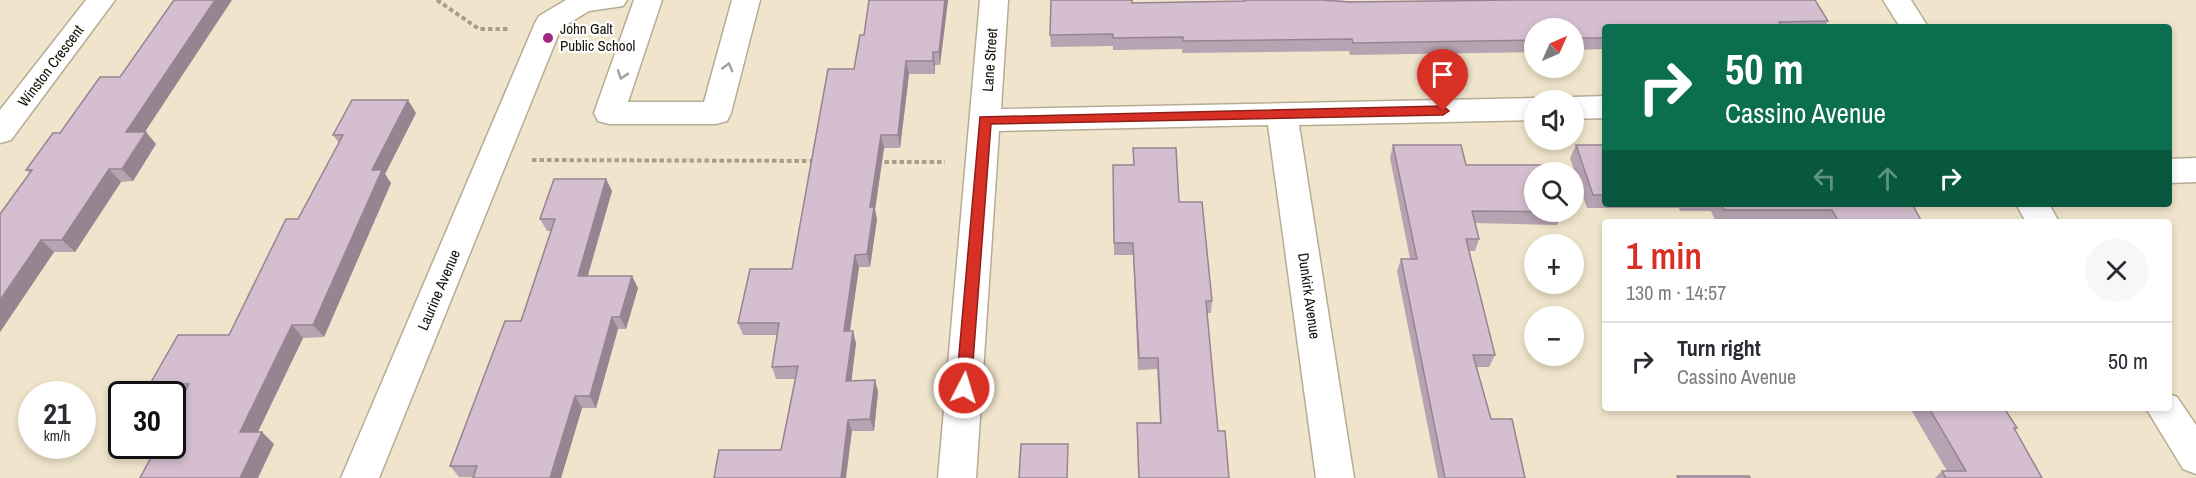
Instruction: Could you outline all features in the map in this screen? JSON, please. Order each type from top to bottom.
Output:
[{"type":"street","name":"Winston Crescent","points":[[0,132],[101,0]]},
{"type":"street","points":[[546,31],[549,23],[582,3],[613,0]]},
{"type":"street","points":[[648,0],[609,113],[716,113],[746,0]]},
{"type":"street","name":"Lane Street","points":[[957,478],[994,0]]},
{"type":"street","points":[[1897,0],[1912,24]]},
{"type":"street","name":"Laurine Avenue","points":[[360,478],[546,31]]},
{"type":"street","points":[[1584,108],[1602,107]]},
{"type":"street","points":[[985,120],[1524,109]]},
{"type":"street","name":"Dunkirk Avenue","points":[[1282,115],[1335,478]]},
{"type":"street","points":[[2172,171],[2196,170]]},
{"type":"street","points":[[2166,411],[2196,457]]},
{"type":"path","points":[[437,0],[479,29],[546,31]]},
{"type":"path","points":[[531,160],[819,161]]},
{"type":"path","points":[[867,162],[981,162]]},
{"type":"building","points":[[174,0],[215,0],[126,132],[146,132],[122,169],[109,169],[62,240],[41,240],[0,300],[0,214],[32,170],[26,170],[53,133],[60,133],[100,77],[120,77]]},
{"type":"building","points":[[869,0],[945,0],[939,52],[933,52],[933,61],[906,61],[898,135],[881,135],[870,207],[874,207],[867,254],[855,255],[844,331],[853,331],[846,381],[875,380],[870,419],[848,420],[841,478],[714,478],[719,450],[781,450],[798,366],[772,367],[779,323],[738,323],[750,269],[792,269],[828,69],[854,69],[860,35],[864,35]]},
{"type":"building","points":[[1051,0],[1132,0],[1132,3],[1245,0],[1349,2],[1815,0],[1828,21],[1779,22],[1780,24],[1602,24],[1602,38],[1584,38],[1584,18],[1524,18],[1524,40],[1353,43],[1352,39],[1183,41],[1183,37],[1113,38],[1113,34],[1050,35]]},
{"type":"building","points":[[352,100],[408,100],[372,170],[382,170],[313,325],[292,325],[240,432],[262,432],[240,478],[140,478],[150,459],[186,459],[186,390],[189,384],[186,384],[186,381],[152,381],[178,335],[229,335],[286,219],[298,219],[343,135],[333,135]]},
{"type":"building","points":[[1393,145],[1461,145],[1466,165],[1524,165],[1524,212],[1472,211],[1479,239],[1466,239],[1495,355],[1473,355],[1491,419],[1512,419],[1525,478],[1445,478],[1401,259],[1417,259]]},
{"type":"building","points":[[1584,145],[1602,145],[1602,195],[1593,195],[1584,162],[1582,162],[1578,150],[1584,150]]},
{"type":"building","points":[[1133,148],[1176,148],[1179,202],[1202,202],[1212,301],[1206,301],[1218,431],[1225,431],[1229,478],[1139,478],[1137,423],[1161,423],[1158,358],[1139,358],[1133,243],[1114,243],[1113,165],[1134,165]]},
{"type":"building","points":[[554,179],[606,179],[578,276],[632,276],[620,317],[612,317],[590,396],[575,396],[550,478],[473,478],[477,466],[450,466],[505,321],[521,321],[555,219],[540,219]]},
{"type":"building","points":[[1722,207],[1914,207],[1920,219],[1837,219],[1832,210],[1724,210]]},
{"type":"building","points":[[1931,411],[2006,411],[2042,478],[1946,478],[1942,471],[1966,471]]},
{"type":"building","points":[[1021,444],[1068,444],[1067,478],[1019,478]]},
{"type":"building","points":[[1677,476],[1749,476],[1750,478],[1678,478]]},
{"type":"place","name":"John Galt Public School","points":[[548,38]]},
{"type":"route","points":[[964,388],[985,120],[1443,111]]}]
